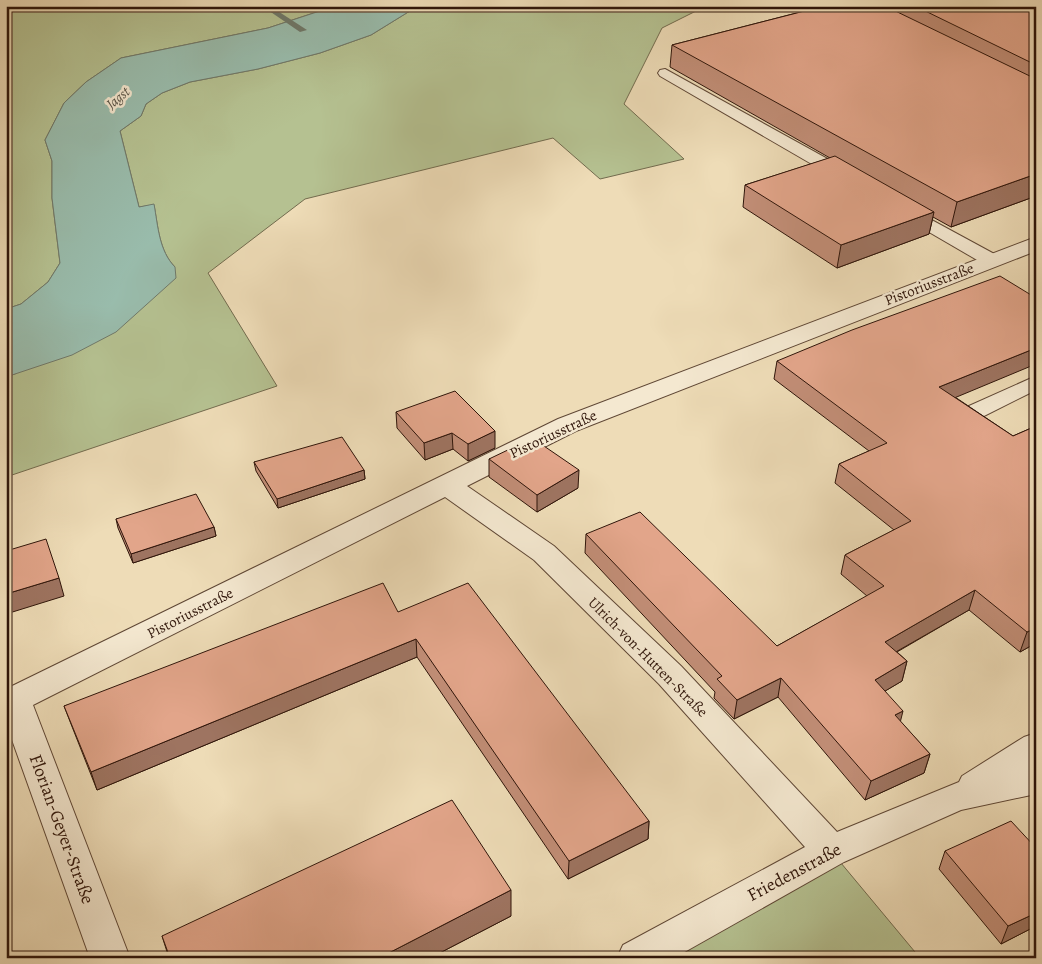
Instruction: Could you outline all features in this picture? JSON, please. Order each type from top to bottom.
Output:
[{"type":"street","name":"Pistoriusstraße","points":[[10,703],[567,425],[1036,243]]},
{"type":"street","name":"Ulrich-von-Hutten-Straße","points":[[447,485],[544,553],[670,675],[831,851]]},
{"type":"street","name":"Florian-Geyer-Straße","points":[[10,703],[110,958]]},
{"type":"street","name":"Friedenstraße","points":[[637,958],[831,851],[956,797],[1036,747]]},
{"type":"street","name":"Friedenstraße","points":[[956,797],[1036,780]]},
{"type":"lane","points":[[665,73],[862,186]]},
{"type":"lane","points":[[888,201],[991,260]]},
{"type":"lane","points":[[968,415],[1036,382]]},
{"type":"shaded area","points":[[6,6],[335,6],[268,28],[121,58],[86,82],[64,103],[45,140],[52,161],[52,198],[60,263],[48,282],[21,304],[6,309]]},
{"type":"shaded area","points":[[418,6],[706,6],[662,28],[624,104],[684,159],[600,179],[553,138],[305,199],[208,273],[277,386],[6,477],[6,377],[15,374],[175,267],[162,246],[154,205],[139,207],[120,131],[141,116],[146,104],[162,93],[190,82],[258,69],[320,53],[371,35]]},
{"type":"shaded area","points":[[831,851],[920,958],[637,958]]},
{"type":"water","name":"Jagst","points":[[335,6],[418,6],[371,35],[320,53],[258,69],[190,82],[162,93],[146,104],[141,116],[120,131],[139,207],[154,204],[162,246],[175,267],[176,278],[116,332],[72,355],[6,377],[6,309],[21,304],[48,282],[60,263],[52,198],[52,161],[45,140],[64,103],[86,82],[121,58],[268,28]]},
{"type":"building","points":[[824,6],[885,6],[1036,79],[1036,174],[957,202],[672,45]]},
{"type":"building","points":[[915,6],[1036,6],[1036,65]]},
{"type":"building","points":[[835,156],[934,212],[841,245],[745,185]]},
{"type":"building","points":[[1000,276],[1036,298],[1036,348],[939,387],[1013,436],[1036,426],[1036,628],[1027,632],[975,590],[885,642],[907,661],[875,680],[903,711],[895,715],[930,754],[871,781],[781,678],[737,700],[717,679],[722,676],[586,534],[640,512],[777,646],[884,586],[845,555],[911,521],[839,464],[887,443],[777,361],[852,330]]},
{"type":"building","points":[[455,391],[495,431],[468,444],[452,433],[424,443],[396,412]]},
{"type":"building","points":[[342,437],[364,470],[277,499],[254,462]]},
{"type":"building","points":[[541,444],[579,470],[537,495],[489,459],[512,448],[520,456]]},
{"type":"building","points":[[196,494],[214,527],[131,554],[116,519]]},
{"type":"building","points":[[46,539],[59,578],[6,594],[6,551]]},
{"type":"building","points":[[383,583],[398,612],[468,583],[649,821],[569,861],[416,639],[91,772],[64,706]]},
{"type":"building","points":[[452,800],[511,890],[379,958],[170,958],[162,936]]},
{"type":"building","points":[[1011,821],[1036,848],[1036,913],[1008,926],[945,851]]},
{"type":"waterway","points":[[265,6],[303,30]]}]
